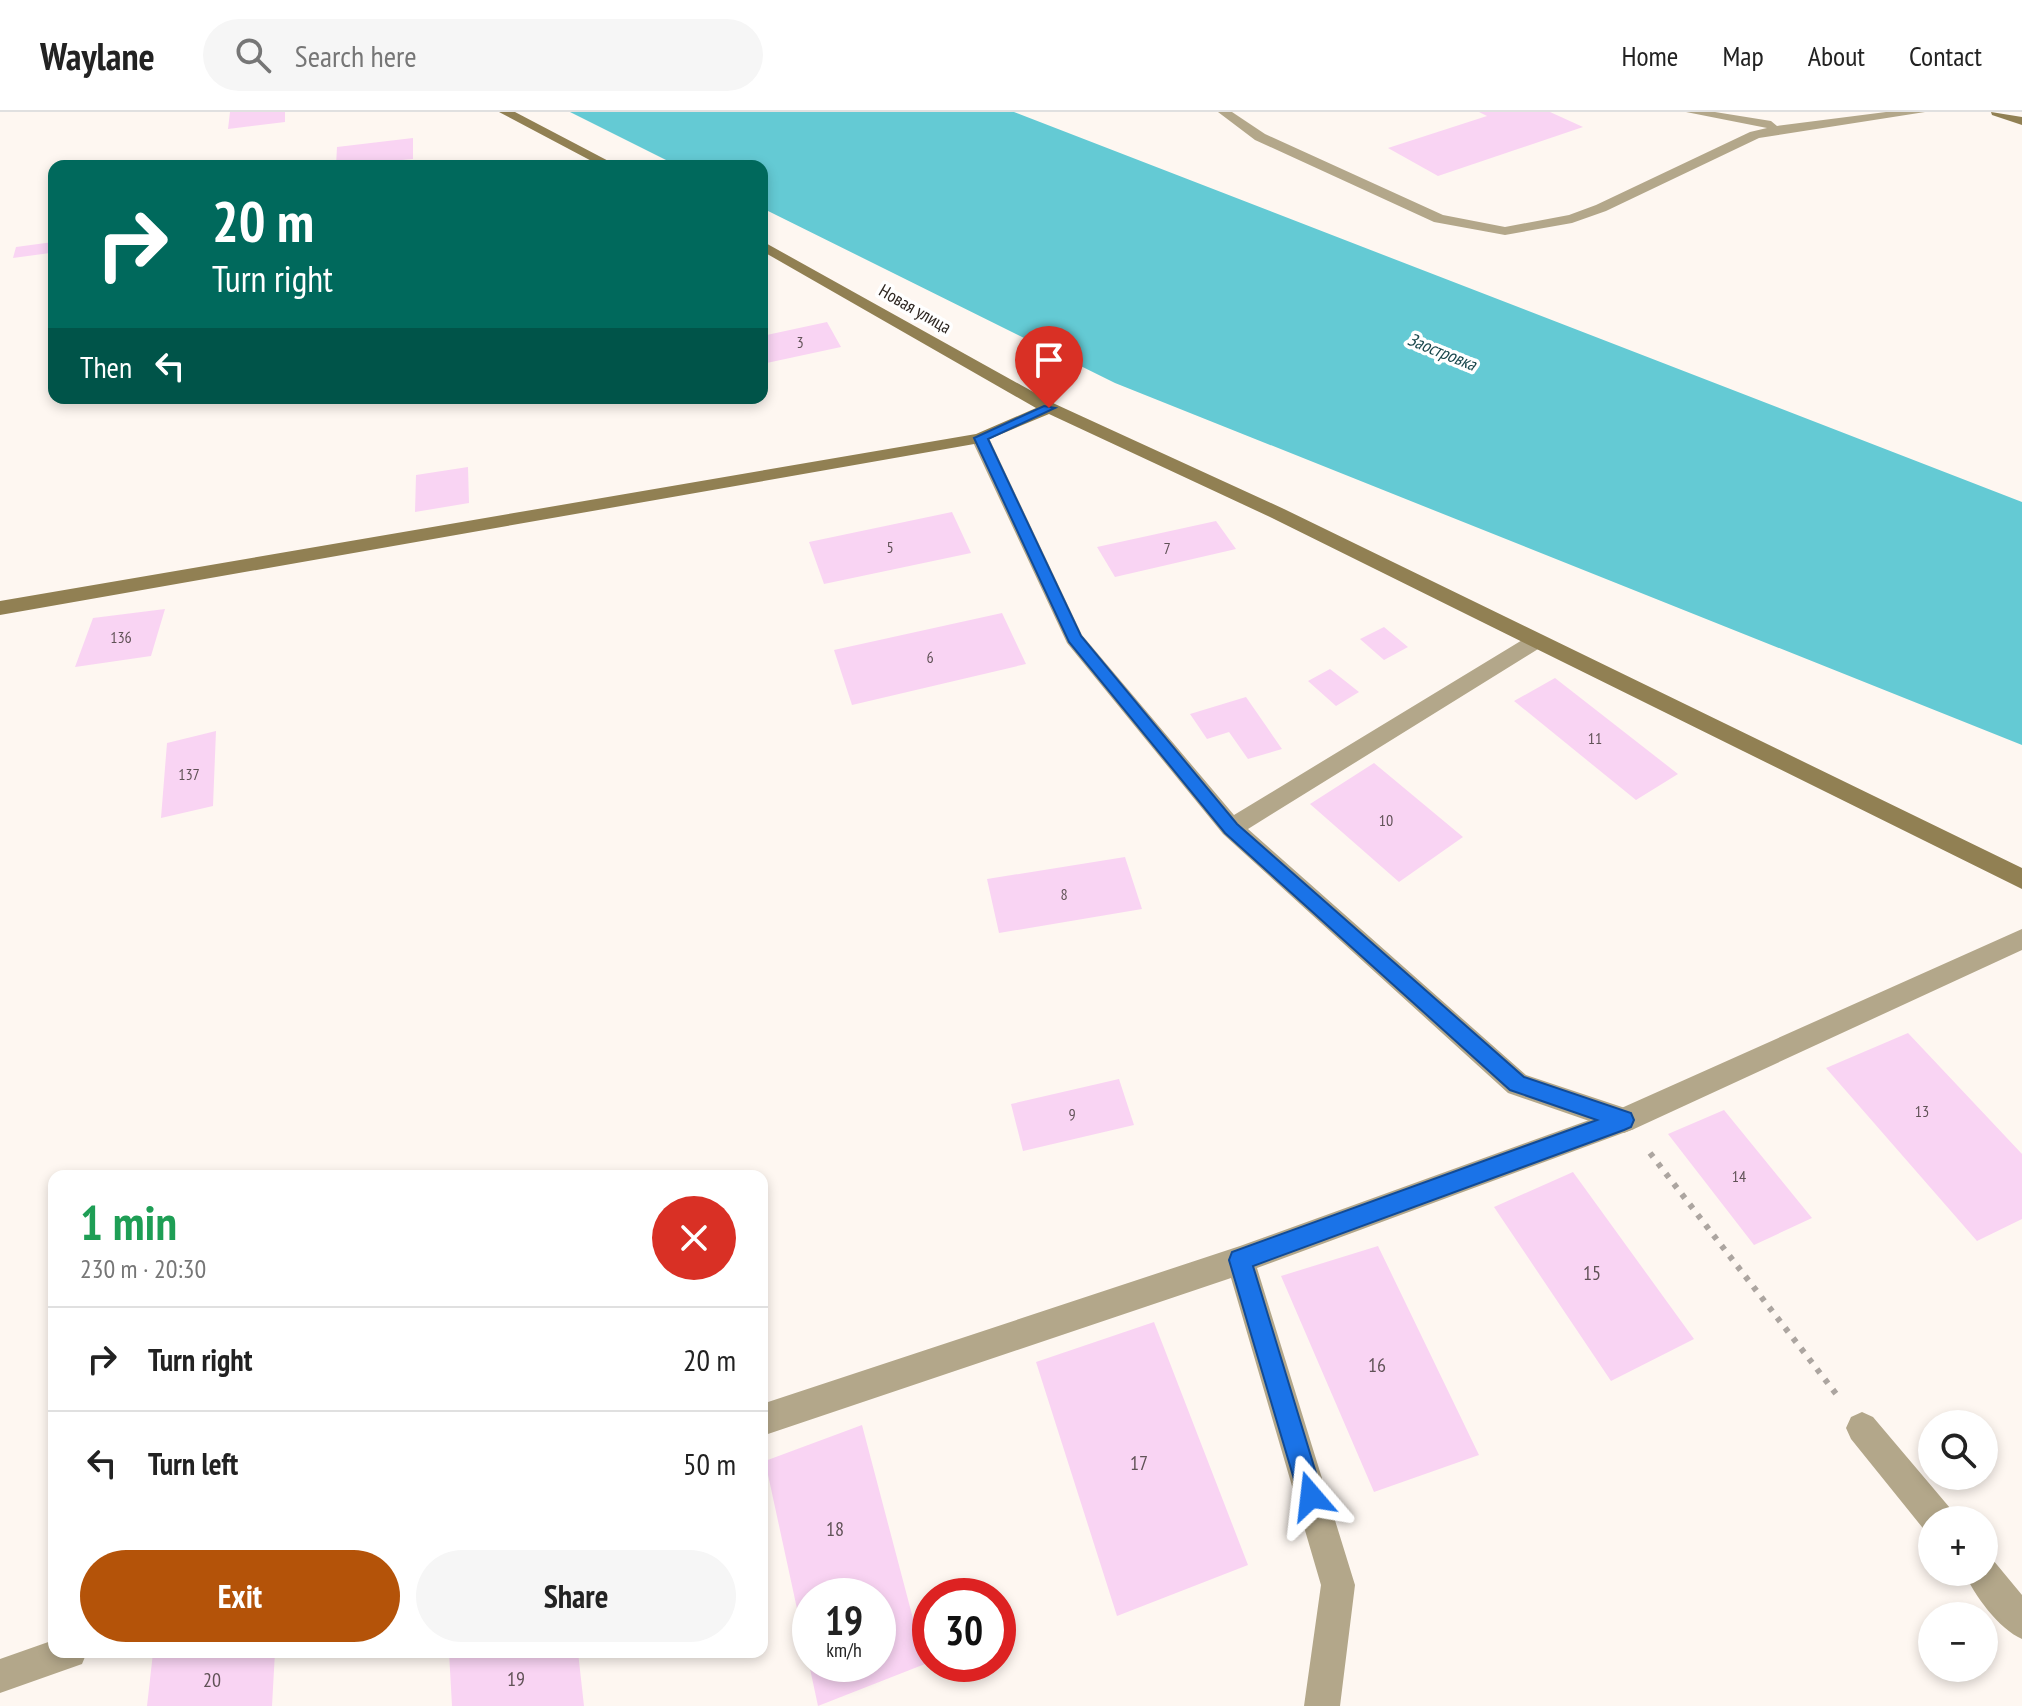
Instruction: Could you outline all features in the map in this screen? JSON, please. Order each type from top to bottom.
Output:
[{"type":"street","points":[[505,112],[599,160]]},
{"type":"street","points":[[1224,112],[1260,137],[1439,219],[1505,231],[1587,213],[1755,135],[1789,127],[1919,112]]},
{"type":"street","points":[[1692,112],[1741,123],[1789,127]]},
{"type":"street","points":[[1997,112],[2022,121]]},
{"type":"street","name":"Новая улица","points":[[768,248],[1049,408],[1277,513],[2022,879]]},
{"type":"street","points":[[0,608],[980,438],[1049,408]]},
{"type":"street","points":[[980,438],[1074,638],[1231,828],[1517,1084],[1624,1120]]},
{"type":"street","points":[[1231,828],[1536,641]]},
{"type":"street","points":[[768,1418],[1240,1260],[1624,1120],[2022,939]]},
{"type":"street","points":[[1240,1260],[1338,1585],[1322,1706]]},
{"type":"street","points":[[1862,1428],[1926,1506]]},
{"type":"street","points":[[1992,1586],[2022,1622]]},
{"type":"street","points":[[0,1676],[52,1658]]},
{"type":"path","points":[[1624,1120],[1862,1428]]},
{"type":"water","name":"Заостровка","points":[[570,112],[1014,112],[2022,502],[2022,745],[1115,383],[768,211],[768,160],[666,160]]},
{"type":"building","points":[[230,112],[285,112],[285,122],[228,129]]},
{"type":"building","points":[[1479,112],[1550,112],[1583,127],[1438,176],[1388,148],[1487,116]]},
{"type":"building","points":[[413,138],[413,159],[336,160],[337,147]]},
{"type":"building","points":[[48,243],[48,253],[13,258],[16,247]]},
{"type":"building","points":[[827,322],[841,347],[768,363],[768,335]]},
{"type":"building","points":[[468,467],[469,503],[415,512],[416,475]]},
{"type":"building","points":[[952,512],[971,553],[824,584],[809,542]]},
{"type":"building","points":[[1216,521],[1236,549],[1115,577],[1097,547]]},
{"type":"building","points":[[165,609],[151,656],[75,667],[93,618]]},
{"type":"building","points":[[1002,613],[1026,664],[852,705],[834,650]]},
{"type":"building","points":[[1384,627],[1408,647],[1384,660],[1360,639]]},
{"type":"building","points":[[1330,669],[1359,692],[1336,706],[1308,681]]},
{"type":"building","points":[[1555,678],[1678,774],[1636,800],[1514,701]]},
{"type":"building","points":[[1246,697],[1282,749],[1248,759],[1229,732],[1207,739],[1190,714]]},
{"type":"building","points":[[216,731],[213,806],[161,818],[167,743]]},
{"type":"building","points":[[1374,763],[1463,837],[1399,882],[1310,804]]},
{"type":"building","points":[[1125,857],[1142,909],[999,933],[987,879]]},
{"type":"building","points":[[1908,1033],[2022,1154],[2022,1219],[1977,1241],[1826,1068]]},
{"type":"building","points":[[1119,1079],[1134,1125],[1023,1151],[1011,1104]]},
{"type":"building","points":[[1724,1110],[1812,1218],[1754,1245],[1668,1134]]},
{"type":"building","points":[[1573,1172],[1694,1339],[1611,1381],[1494,1207]]},
{"type":"building","points":[[1378,1246],[1479,1455],[1374,1492],[1281,1276]]},
{"type":"building","points":[[1154,1322],[1248,1565],[1117,1616],[1036,1362]]},
{"type":"building","points":[[862,1425],[912,1615],[912,1669],[896,1675],[896,1578],[792,1578],[792,1586],[768,1475],[768,1460]]},
{"type":"building","points":[[152,1658],[275,1658],[272,1706],[147,1706]]},
{"type":"building","points":[[449,1658],[579,1658],[584,1706],[452,1706]]},
{"type":"building","points":[[813,1682],[879,1682],[818,1706]]},
{"type":"route","points":[[1049,408],[980,438],[1074,638],[1231,828],[1517,1084],[1624,1120],[1240,1260],[1311,1496]]}]
